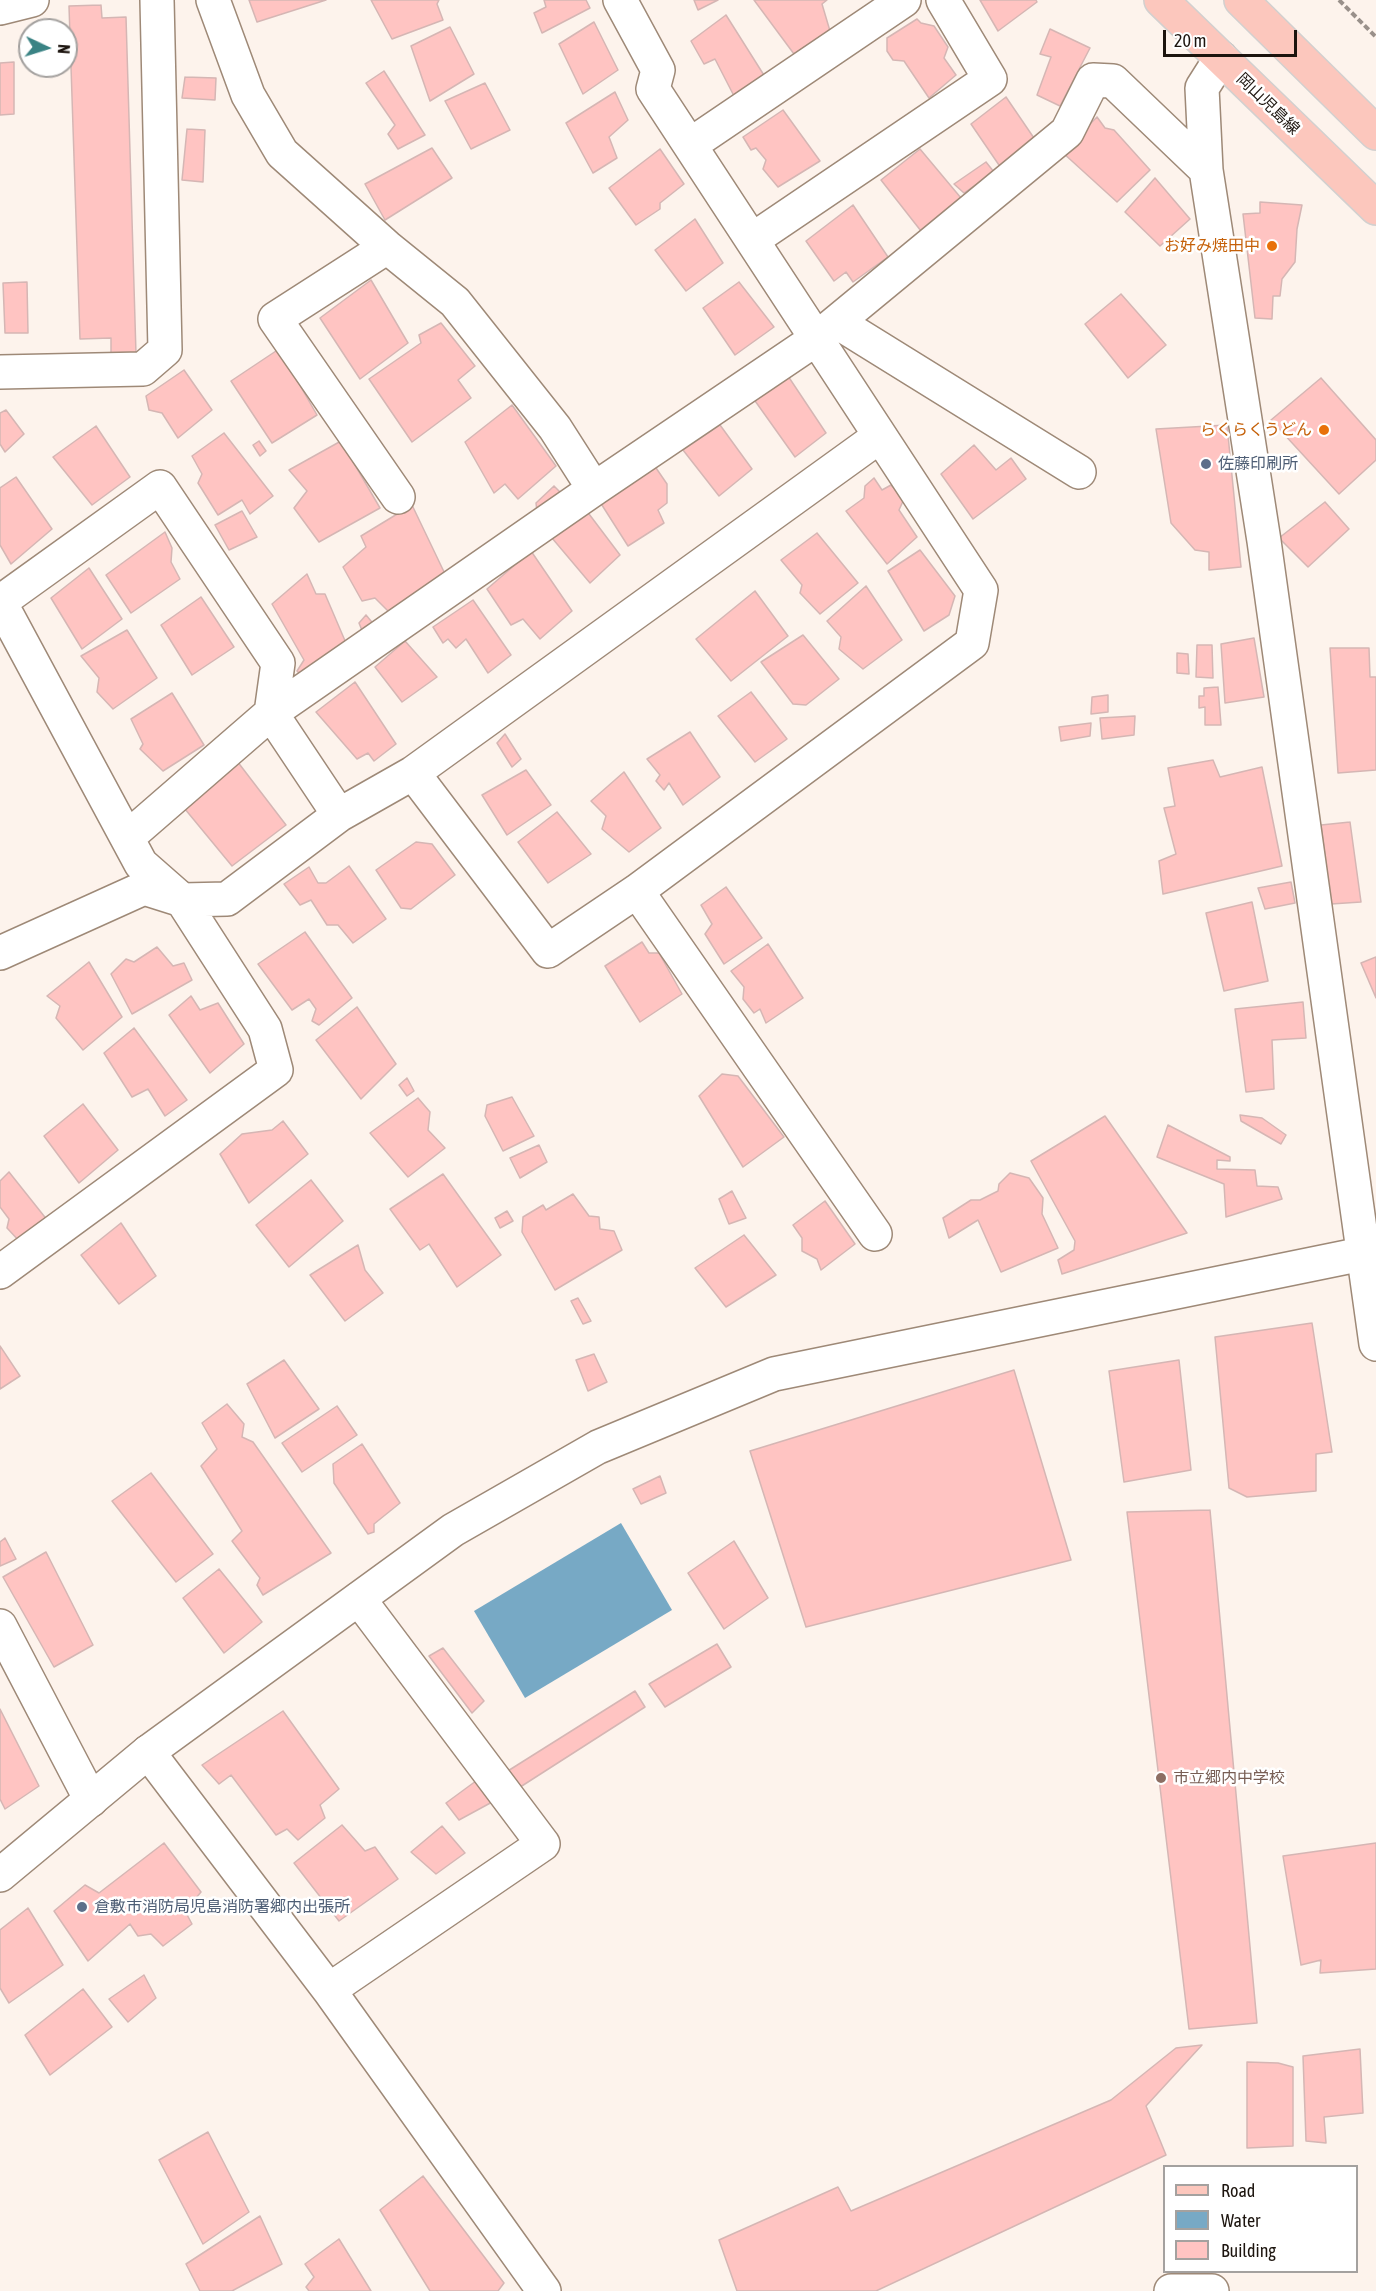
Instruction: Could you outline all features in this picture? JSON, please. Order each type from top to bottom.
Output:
[{"type":"main road","name":"岡山児島線","points":[[1161,0],[1376,208]]},
{"type":"main road","points":[[1241,0],[1376,133]]},
{"type":"street","points":[[0,8],[32,0]]},
{"type":"street","points":[[0,372],[143,369],[165,350],[157,0]]},
{"type":"street","points":[[213,0],[248,95],[282,153],[387,247],[455,302],[555,428],[594,489]]},
{"type":"street","points":[[413,773],[548,951],[637,891],[972,643],[981,590],[880,436],[827,330],[752,240],[653,89],[658,69],[620,0]]},
{"type":"street","points":[[690,145],[904,0]]},
{"type":"street","points":[[752,240],[990,79],[943,0]]},
{"type":"street","points":[[1221,58],[1202,88],[1206,170],[1264,540],[1369,1252],[1376,1344]]},
{"type":"street","points":[[128,837],[271,713],[827,330],[1067,132],[1093,80],[1113,81],[1206,170]]},
{"type":"street","points":[[387,247],[275,319],[398,496]]},
{"type":"street","points":[[827,330],[1078,472]]},
{"type":"street","points":[[0,953],[144,888],[182,900],[227,899],[339,815],[413,773],[880,436]]},
{"type":"street","points":[[0,1272],[276,1070],[265,1029],[182,900],[141,864],[0,602],[159,487],[278,663],[271,713],[339,815]]},
{"type":"street","points":[[637,891],[875,1234]]},
{"type":"street","points":[[0,1875],[148,1752],[453,1530],[598,1447],[774,1374],[1369,1252]]},
{"type":"street","points":[[329,1990],[543,1844],[359,1599]]},
{"type":"street","points":[[0,1626],[91,1800]]},
{"type":"street","points":[[148,1752],[329,1990],[544,2291]]},
{"type":"street","points":[[1172,2291],[1212,2291]]},
{"type":"path","points":[[1339,0],[1376,37]]},
{"type":"water","points":[[621,1523],[672,1610],[525,1698],[474,1611]]},
{"type":"building","points":[[249,0],[326,0],[257,22]]},
{"type":"building","points":[[371,0],[439,0],[437,4],[443,20],[392,39]]},
{"type":"building","points":[[544,0],[586,0],[590,8],[542,33],[534,13],[546,7]]},
{"type":"building","points":[[694,0],[718,0],[698,10]]},
{"type":"building","points":[[754,0],[827,0],[822,4],[830,31],[794,54]]},
{"type":"building","points":[[980,0],[1036,0],[1037,2],[998,31]]},
{"type":"building","points":[[101,5],[102,18],[126,17],[136,354],[111,354],[111,338],[80,339],[71,78],[78,78],[78,18],[69,18],[69,6]]},
{"type":"building","points":[[726,15],[767,80],[734,96],[715,59],[704,64],[691,41]]},
{"type":"building","points":[[917,19],[921,23],[934,26],[948,47],[944,58],[956,75],[929,98],[904,61],[893,60],[887,51],[887,38]]},
{"type":"building","points":[[594,22],[618,70],[583,94],[559,44]]},
{"type":"building","points":[[450,27],[474,74],[430,101],[411,46]]},
{"type":"building","points":[[1050,29],[1090,48],[1060,106],[1037,95],[1051,57],[1040,54]]},
{"type":"building","points":[[14,62],[14,114],[0,115],[0,63]]},
{"type":"building","points":[[384,71],[425,135],[398,149],[388,134],[395,125],[366,83]]},
{"type":"building","points":[[185,77],[216,78],[215,100],[182,98]]},
{"type":"building","points":[[485,83],[510,130],[471,149],[445,101]]},
{"type":"building","points":[[615,92],[628,120],[609,137],[617,158],[593,173],[566,123]]},
{"type":"building","points":[[1006,97],[1036,141],[1001,168],[971,124]]},
{"type":"building","points":[[783,110],[820,161],[778,187],[763,169],[766,160],[756,148],[751,150],[743,137]]},
{"type":"building","points":[[1097,117],[1105,128],[1114,130],[1150,170],[1117,202],[1062,152]]},
{"type":"building","points":[[187,129],[205,130],[203,182],[182,180]]},
{"type":"building","points":[[432,148],[452,178],[385,220],[365,184]]},
{"type":"building","points":[[660,149],[684,184],[660,203],[660,209],[636,225],[609,188]]},
{"type":"building","points":[[920,149],[961,198],[921,231],[881,180]]},
{"type":"building","points":[[986,162],[994,172],[964,193],[954,184]]},
{"type":"building","points":[[1155,178],[1190,219],[1160,246],[1125,212]]},
{"type":"building","name":"お好み焼田中","points":[[1260,202],[1302,205],[1297,229],[1295,262],[1282,279],[1280,296],[1273,296],[1272,319],[1255,318],[1243,214],[1260,213]]},
{"type":"building","points":[[853,205],[888,257],[853,282],[846,272],[834,281],[806,241]]},
{"type":"building","points":[[695,219],[723,263],[686,291],[655,250]]},
{"type":"building","points":[[371,280],[408,343],[360,379],[320,318]]},
{"type":"building","points":[[27,282],[28,333],[5,333],[3,283]]},
{"type":"building","points":[[739,282],[774,327],[735,355],[703,308]]},
{"type":"building","points":[[1121,294],[1166,345],[1128,378],[1085,324]]},
{"type":"building","points":[[441,323],[475,366],[458,380],[471,398],[412,442],[369,379],[421,343],[419,335]]},
{"type":"building","points":[[279,349],[317,415],[272,443],[231,381]]},
{"type":"building","points":[[184,370],[212,410],[178,438],[162,413],[149,410],[146,396]]},
{"type":"building","points":[[786,373],[826,433],[795,457],[753,398]]},
{"type":"building","name":"らくらくうどん","points":[[1321,378],[1376,440],[1376,460],[1339,494],[1271,420]]},
{"type":"building","points":[[512,405],[556,466],[518,499],[505,484],[494,493],[465,442]]},
{"type":"building","points":[[6,410],[24,434],[5,452],[0,444],[0,413]]},
{"type":"building","points":[[720,425],[752,469],[719,496],[683,450]]},
{"type":"building","points":[[1227,425],[1241,567],[1209,570],[1209,552],[1195,550],[1171,523],[1156,429]]},
{"type":"building","points":[[96,426],[130,477],[92,505],[53,457]]},
{"type":"building","points":[[224,433],[273,496],[250,514],[242,500],[218,515],[198,483],[202,474],[192,456]]},
{"type":"building","points":[[259,441],[266,451],[260,456],[253,445]]},
{"type":"building","points":[[341,441],[380,508],[319,542],[294,508],[307,491],[289,470]]},
{"type":"building","points":[[974,445],[996,470],[1011,458],[1026,479],[973,519],[941,474]]},
{"type":"building","points":[[654,465],[667,484],[667,503],[658,510],[664,523],[628,546],[600,502]]},
{"type":"building","points":[[16,477],[52,529],[11,564],[0,545],[0,488]]},
{"type":"building","points":[[874,478],[882,490],[891,485],[904,499],[899,510],[917,537],[887,564],[846,511],[864,498],[865,486]]},
{"type":"building","points":[[554,486],[561,493],[537,512],[536,503]]},
{"type":"building","points":[[1325,502],[1349,529],[1308,567],[1279,538]]},
{"type":"building","points":[[412,505],[446,576],[391,614],[375,598],[362,601],[343,567],[366,547],[361,536]]},
{"type":"building","points":[[586,510],[620,555],[590,583],[552,538]]},
{"type":"building","points":[[242,511],[257,537],[229,550],[215,525]]},
{"type":"building","points":[[165,532],[172,548],[171,562],[180,579],[131,613],[106,575]]},
{"type":"building","points":[[817,533],[858,583],[820,614],[800,593],[802,585],[781,560]]},
{"type":"building","points":[[920,550],[955,596],[949,615],[924,631],[888,571]]},
{"type":"building","points":[[531,551],[572,611],[540,639],[523,619],[511,625],[487,589]]},
{"type":"building","points":[[89,568],[122,619],[82,649],[51,598]]},
{"type":"building","points":[[307,574],[316,594],[325,594],[346,643],[303,677],[297,671],[304,660],[272,604]]},
{"type":"building","points":[[866,586],[902,640],[863,669],[839,649],[841,637],[827,621]]},
{"type":"building","points":[[755,591],[788,636],[731,681],[696,639]]},
{"type":"building","points":[[201,597],[234,647],[192,675],[161,625]]},
{"type":"building","points":[[473,600],[511,655],[488,673],[466,639],[456,648],[448,639],[443,643],[433,627]]},
{"type":"building","points":[[366,615],[376,627],[365,638],[359,623]]},
{"type":"building","points":[[127,630],[157,678],[113,709],[97,692],[99,678],[81,656]]},
{"type":"building","points":[[803,635],[839,679],[806,705],[793,704],[761,662]]},
{"type":"building","points":[[1254,638],[1264,697],[1225,703],[1221,644]]},
{"type":"building","points":[[405,641],[437,677],[402,702],[375,667]]},
{"type":"building","points":[[1197,645],[1212,645],[1213,678],[1196,677]]},
{"type":"building","points":[[1330,648],[1369,648],[1370,677],[1376,677],[1376,770],[1338,773]]},
{"type":"building","points":[[1177,653],[1188,654],[1189,674],[1177,673]]},
{"type":"building","points":[[355,682],[396,744],[374,761],[368,753],[357,759],[316,712]]},
{"type":"building","points":[[1218,687],[1221,725],[1205,725],[1205,707],[1199,708],[1199,696],[1204,696],[1204,688]]},
{"type":"building","points":[[751,692],[787,739],[755,762],[718,716]]},
{"type":"building","points":[[172,693],[204,745],[163,771],[140,749],[143,744],[131,719]]},
{"type":"building","points":[[1108,695],[1108,712],[1091,714],[1092,697]]},
{"type":"building","points":[[1135,716],[1134,735],[1102,739],[1100,718]]},
{"type":"building","points":[[1091,723],[1090,736],[1061,741],[1059,727]]},
{"type":"building","points":[[690,732],[720,777],[683,805],[669,783],[664,790],[656,781],[660,775],[647,759]]},
{"type":"building","points":[[505,734],[521,759],[512,767],[497,743]]},
{"type":"building","points":[[1213,760],[1220,777],[1262,767],[1282,866],[1163,894],[1159,861],[1176,854],[1164,808],[1175,806],[1168,768]]},
{"type":"building","points":[[237,761],[286,825],[232,866],[180,803]]},
{"type":"building","points":[[526,770],[551,805],[507,835],[482,795]]},
{"type":"building","points":[[624,772],[661,828],[629,852],[602,829],[606,816],[591,801]]},
{"type":"building","points":[[557,812],[591,854],[548,883],[518,842]]},
{"type":"building","points":[[1350,822],[1361,902],[1331,904],[1321,825]]},
{"type":"building","points":[[416,842],[432,844],[455,875],[411,909],[401,908],[376,870]]},
{"type":"building","points":[[349,866],[386,919],[353,943],[338,925],[327,925],[311,900],[300,905],[284,884],[309,867],[318,883],[326,883]]},
{"type":"building","points":[[1291,882],[1295,903],[1265,909],[1258,888]]},
{"type":"building","points":[[726,887],[762,938],[724,964],[705,934],[712,924],[701,905]]},
{"type":"building","points":[[1252,902],[1268,981],[1224,991],[1206,913]]},
{"type":"building","points":[[305,932],[352,998],[319,1025],[312,1021],[316,1009],[309,999],[292,1010],[258,964]]},
{"type":"building","points":[[642,942],[649,953],[659,953],[682,994],[640,1022],[605,966]]},
{"type":"building","points":[[768,944],[803,998],[766,1023],[760,1009],[754,1013],[743,999],[744,987],[731,971]]},
{"type":"building","points":[[157,947],[173,966],[184,963],[192,980],[132,1014],[111,974],[126,959],[134,962]]},
{"type":"building","points":[[1376,957],[1376,998],[1361,963]]},
{"type":"building","points":[[89,962],[122,1017],[83,1050],[56,1018],[60,1006],[47,996]]},
{"type":"building","points":[[191,996],[200,1010],[218,1003],[244,1044],[210,1073],[169,1015]]},
{"type":"building","points":[[1303,1002],[1306,1038],[1272,1040],[1274,1089],[1246,1092],[1235,1009]]},
{"type":"building","points":[[357,1007],[396,1064],[361,1099],[316,1040]]},
{"type":"building","points":[[134,1028],[187,1100],[165,1116],[148,1089],[132,1097],[104,1053]]},
{"type":"building","points":[[722,1074],[738,1076],[784,1137],[743,1167],[699,1096]]},
{"type":"building","points":[[407,1078],[414,1091],[407,1096],[399,1085]]},
{"type":"building","points":[[512,1097],[534,1136],[503,1151],[485,1116],[487,1105]]},
{"type":"building","points":[[418,1098],[430,1112],[428,1130],[445,1148],[408,1177],[370,1133]]},
{"type":"building","points":[[83,1104],[118,1150],[79,1183],[44,1136]]},
{"type":"building","points":[[1240,1115],[1262,1118],[1286,1135],[1281,1144],[1241,1121]]},
{"type":"building","points":[[1105,1116],[1187,1233],[1062,1274],[1058,1260],[1074,1250],[1075,1241],[1031,1161]]},
{"type":"building","points":[[283,1121],[308,1154],[249,1203],[220,1154],[242,1134],[272,1130]]},
{"type":"building","points":[[1168,1125],[1230,1157],[1230,1161],[1217,1160],[1217,1169],[1255,1170],[1257,1186],[1278,1187],[1282,1199],[1226,1217],[1224,1184],[1157,1157]]},
{"type":"building","points":[[539,1145],[547,1162],[520,1178],[510,1158]]},
{"type":"building","points":[[9,1172],[48,1221],[21,1243],[7,1228],[9,1219],[0,1207],[0,1181]]},
{"type":"building","points":[[1010,1173],[1029,1178],[1043,1198],[1042,1214],[1058,1248],[1001,1272],[978,1220],[949,1238],[943,1218],[971,1200],[980,1200],[998,1191],[999,1184]]},
{"type":"building","points":[[443,1174],[501,1255],[457,1287],[429,1244],[420,1250],[390,1209]]},
{"type":"building","points":[[311,1180],[343,1221],[289,1267],[256,1225]]},
{"type":"building","points":[[732,1191],[746,1218],[729,1224],[719,1199]]},
{"type":"building","points":[[573,1194],[589,1216],[599,1217],[600,1229],[614,1231],[622,1250],[555,1290],[522,1232],[523,1217],[543,1205],[546,1210]]},
{"type":"building","points":[[825,1201],[855,1244],[821,1270],[817,1259],[802,1251],[802,1238],[793,1225]]},
{"type":"building","points":[[507,1211],[513,1221],[500,1228],[495,1218]]},
{"type":"building","points":[[121,1223],[156,1276],[119,1304],[81,1255]]},
{"type":"building","points":[[744,1235],[776,1275],[726,1307],[695,1268]]},
{"type":"building","points":[[358,1245],[365,1270],[383,1293],[345,1321],[310,1275]]},
{"type":"building","points":[[578,1298],[591,1321],[583,1324],[571,1301]]},
{"type":"building","points":[[1312,1323],[1332,1452],[1316,1454],[1316,1491],[1247,1497],[1229,1488],[1215,1337]]},
{"type":"building","points":[[0,1346],[20,1376],[0,1389]]},
{"type":"building","points":[[594,1354],[607,1382],[588,1391],[576,1360]]},
{"type":"building","points":[[284,1360],[319,1409],[275,1438],[247,1384]]},
{"type":"building","points":[[1179,1360],[1191,1470],[1124,1482],[1109,1371]]},
{"type":"building","points":[[1014,1370],[1071,1560],[806,1627],[750,1451]]},
{"type":"building","points":[[227,1404],[244,1424],[242,1437],[253,1442],[331,1553],[263,1595],[257,1585],[260,1578],[232,1541],[242,1531],[201,1466],[217,1449],[202,1423]]},
{"type":"building","points":[[337,1406],[357,1435],[302,1472],[282,1443]]},
{"type":"building","points":[[362,1444],[400,1503],[374,1524],[374,1532],[368,1534],[334,1483],[333,1464]]},
{"type":"building","points":[[151,1473],[213,1554],[176,1582],[112,1501]]},
{"type":"building","points":[[660,1476],[666,1493],[641,1504],[633,1489]]},
{"type":"building","points":[[1210,1510],[1257,2023],[1189,2029],[1127,1512]]},
{"type":"building","points":[[5,1538],[16,1559],[0,1566],[0,1542]]},
{"type":"building","points":[[734,1541],[768,1598],[724,1629],[688,1573]]},
{"type":"building","points":[[46,1552],[93,1645],[54,1667],[3,1577]]},
{"type":"building","points":[[219,1569],[262,1622],[224,1653],[183,1598]]},
{"type":"building","points":[[717,1644],[731,1667],[665,1707],[649,1684]]},
{"type":"building","points":[[443,1648],[484,1701],[472,1713],[429,1656]]},
{"type":"building","points":[[635,1691],[645,1707],[514,1791],[503,1774]]},
{"type":"building","points":[[0,1709],[39,1786],[5,1809],[0,1799]]},
{"type":"building","points":[[283,1711],[339,1789],[320,1805],[325,1818],[298,1840],[287,1829],[276,1835],[231,1775],[219,1784],[202,1765]]},
{"type":"building","points":[[480,1778],[494,1801],[459,1820],[446,1803]]},
{"type":"building","points":[[342,1825],[365,1851],[375,1847],[398,1879],[339,1921],[294,1863]]},
{"type":"building","points":[[442,1826],[465,1853],[436,1874],[411,1852]]},
{"type":"building","points":[[164,1843],[201,1892],[185,1911],[192,1924],[163,1946],[151,1934],[138,1936],[130,1924],[88,1961],[54,1911],[85,1885],[99,1893]]},
{"type":"building","points":[[1376,1843],[1376,1969],[1320,1973],[1321,1960],[1301,1965],[1283,1856]]},
{"type":"building","points":[[28,1908],[63,1965],[9,2003],[0,1988],[0,1930]]},
{"type":"building","points":[[144,1975],[156,1998],[128,2022],[109,1999]]},
{"type":"building","points":[[83,1989],[112,2027],[50,2075],[25,2035]]},
{"type":"building","points":[[1202,2045],[1146,2106],[1166,2155],[876,2291],[737,2291],[719,2240],[838,2187],[851,2211],[1111,2100],[1176,2048]]},
{"type":"building","points":[[1360,2049],[1363,2113],[1324,2117],[1326,2143],[1306,2141],[1303,2056]]},
{"type":"building","points":[[1247,2062],[1278,2063],[1293,2067],[1293,2146],[1247,2148]]},
{"type":"building","points":[[208,2132],[249,2212],[203,2244],[159,2160]]},
{"type":"building","points":[[423,2176],[504,2283],[498,2291],[430,2291],[380,2210]]},
{"type":"building","points":[[260,2216],[282,2264],[232,2291],[200,2291],[186,2264]]},
{"type":"building","points":[[339,2239],[371,2291],[309,2291],[306,2287],[314,2277],[305,2264]]},
{"type":"place","name":"お好み焼田中","points":[[1272,246]]},
{"type":"place","name":"らくらくうどん","points":[[1324,430]]},
{"type":"place","name":"佐藤印刷所","points":[[1206,464]]},
{"type":"place","name":"市立郷内中学校","points":[[1161,1778]]},
{"type":"place","name":"倉敷市消防局児島消防署郷内出張所","points":[[82,1907]]}]
